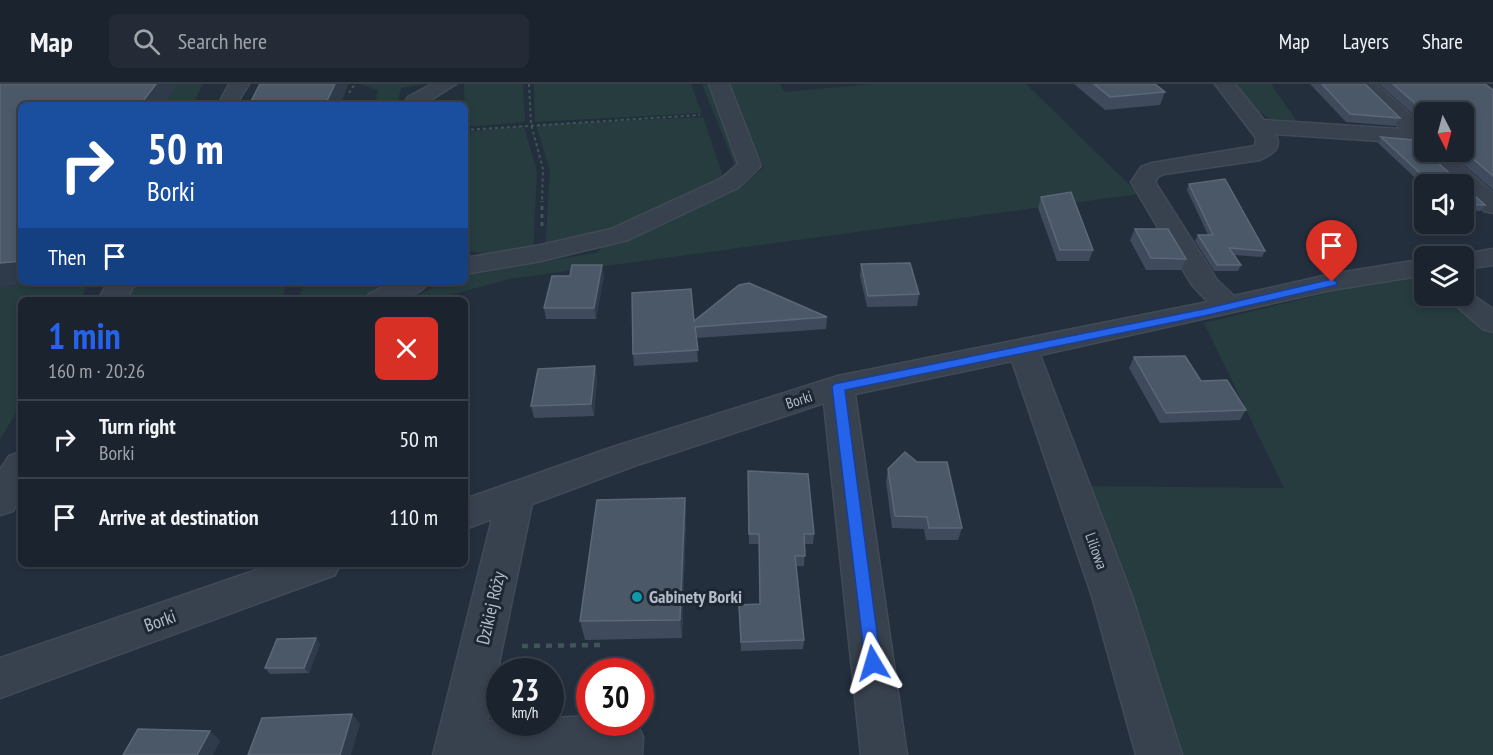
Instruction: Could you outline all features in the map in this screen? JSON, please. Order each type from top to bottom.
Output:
[{"type":"street","points":[[227,102],[239,84]]},
{"type":"street","points":[[414,102],[446,84]]},
{"type":"street","points":[[455,102],[456,84]]},
{"type":"street","points":[[468,266],[541,254],[620,235],[730,183],[750,166],[719,84]]},
{"type":"street","points":[[1225,84],[1268,142],[1263,152],[1160,168],[1149,172],[1143,182],[1148,195],[1206,285],[1228,306]]},
{"type":"street","points":[[1365,84],[1414,130]]},
{"type":"street","points":[[1258,126],[1414,143]]},
{"type":"street","points":[[1445,162],[1493,206]]},
{"type":"street","points":[[1474,259],[1493,256]]},
{"type":"street","name":"Borki","points":[[468,513],[622,457],[838,387],[1228,306],[1332,282],[1414,270]]},
{"type":"street","points":[[385,297],[409,285]]},
{"type":"street","points":[[1472,306],[1493,323]]},
{"type":"street","name":"Liliowa","points":[[1023,349],[1112,596],[1159,755]]},
{"type":"street","points":[[838,387],[884,755]]},
{"type":"street","points":[[0,501],[18,470]]},
{"type":"street","name":"Dzikiej Róży","points":[[457,750],[516,496]]},
{"type":"street","name":"Borki","points":[[0,678],[313,567]]},
{"type":"street","points":[[457,750],[620,737],[619,755]]},
{"type":"path","points":[[349,93],[355,84]]},
{"type":"path","points":[[529,84],[531,124],[543,169],[541,254]]},
{"type":"path","points":[[468,130],[706,114]]},
{"type":"path","points":[[482,646],[602,645]]},
{"type":"green space","points":[[178,84],[203,84],[194,102],[166,102]]},
{"type":"green space","points":[[360,84],[426,84],[401,88],[398,102],[376,102],[378,90]]},
{"type":"green space","points":[[464,84],[523,84],[525,122],[468,127],[468,102],[464,102]]},
{"type":"green space","points":[[534,84],[691,84],[702,113],[535,122]]},
{"type":"green space","points":[[702,84],[711,84],[741,159],[737,171]]},
{"type":"green space","points":[[728,84],[780,84],[785,92],[871,84],[1026,84],[1139,194],[509,279],[443,297],[414,297],[439,285],[468,285],[468,274],[475,272],[596,253],[603,247],[710,202],[749,179],[764,167],[727,88]]},
{"type":"green space","points":[[1234,84],[1271,84],[1300,126],[1277,122],[1262,114]]},
{"type":"green space","points":[[703,117],[724,180],[597,241],[545,250],[550,171],[536,125]]},
{"type":"green space","points":[[524,126],[537,172],[533,252],[498,256],[468,251],[468,132]]},
{"type":"green space","points":[[1414,277],[1414,306],[1460,306],[1493,332],[1493,755],[1177,755],[1082,486],[1284,488],[1204,323],[1336,291]]},
{"type":"green space","points":[[87,285],[82,297],[18,297],[18,409],[0,440],[0,287]]},
{"type":"green space","points":[[126,285],[286,285],[282,297],[118,297]]},
{"type":"green space","points":[[303,285],[391,285],[365,297],[299,297]]},
{"type":"building","points":[[0,84],[156,84],[142,102],[18,102],[18,261],[0,263]]},
{"type":"building","points":[[260,84],[335,84],[326,102],[251,102]]},
{"type":"building","points":[[1094,84],[1155,84],[1165,92],[1110,97]]},
{"type":"building","points":[[1322,84],[1365,84],[1400,118],[1350,114]]},
{"type":"building","points":[[1393,84],[1485,84],[1493,90],[1493,176],[1474,160],[1474,102],[1414,102]]},
{"type":"building","points":[[1381,137],[1414,140],[1414,162],[1437,162],[1450,174],[1421,174]]},
{"type":"building","points":[[1225,179],[1265,251],[1229,248],[1241,265],[1217,265],[1198,235],[1213,235],[1189,184]]},
{"type":"building","points":[[1071,192],[1093,250],[1060,250],[1041,197]]},
{"type":"building","points":[[1474,195],[1485,205],[1474,204]]},
{"type":"building","points":[[1135,229],[1168,229],[1186,259],[1151,258]]},
{"type":"building","points":[[910,263],[919,294],[868,296],[861,264]]},
{"type":"building","points":[[572,265],[602,265],[594,308],[544,308],[552,276],[570,276]]},
{"type":"building","points":[[749,283],[827,317],[695,327],[698,350],[633,354],[632,293],[691,289],[694,321],[739,285]]},
{"type":"building","points":[[1185,356],[1201,381],[1227,380],[1246,410],[1166,413],[1134,357]]},
{"type":"building","points":[[595,366],[591,404],[531,406],[538,369]]},
{"type":"building","points":[[905,452],[917,462],[947,462],[962,528],[929,528],[927,517],[895,516],[888,469]]},
{"type":"building","points":[[748,471],[808,474],[814,534],[804,534],[805,556],[795,556],[804,640],[741,642],[739,605],[760,604],[759,534],[749,534]]},
{"type":"building","name":"Gabinety Borki","points":[[685,498],[680,620],[580,621],[597,500]]},
{"type":"building","points":[[316,638],[304,668],[265,668],[277,639]]},
{"type":"building","points":[[352,714],[340,755],[248,755],[262,718]]},
{"type":"building","points":[[138,729],[210,731],[197,755],[123,755]]},
{"type":"place","name":"Gabinety Borki","points":[[637,597]]},
{"type":"route","points":[[873,663],[838,387],[1204,312],[1332,282]]}]
